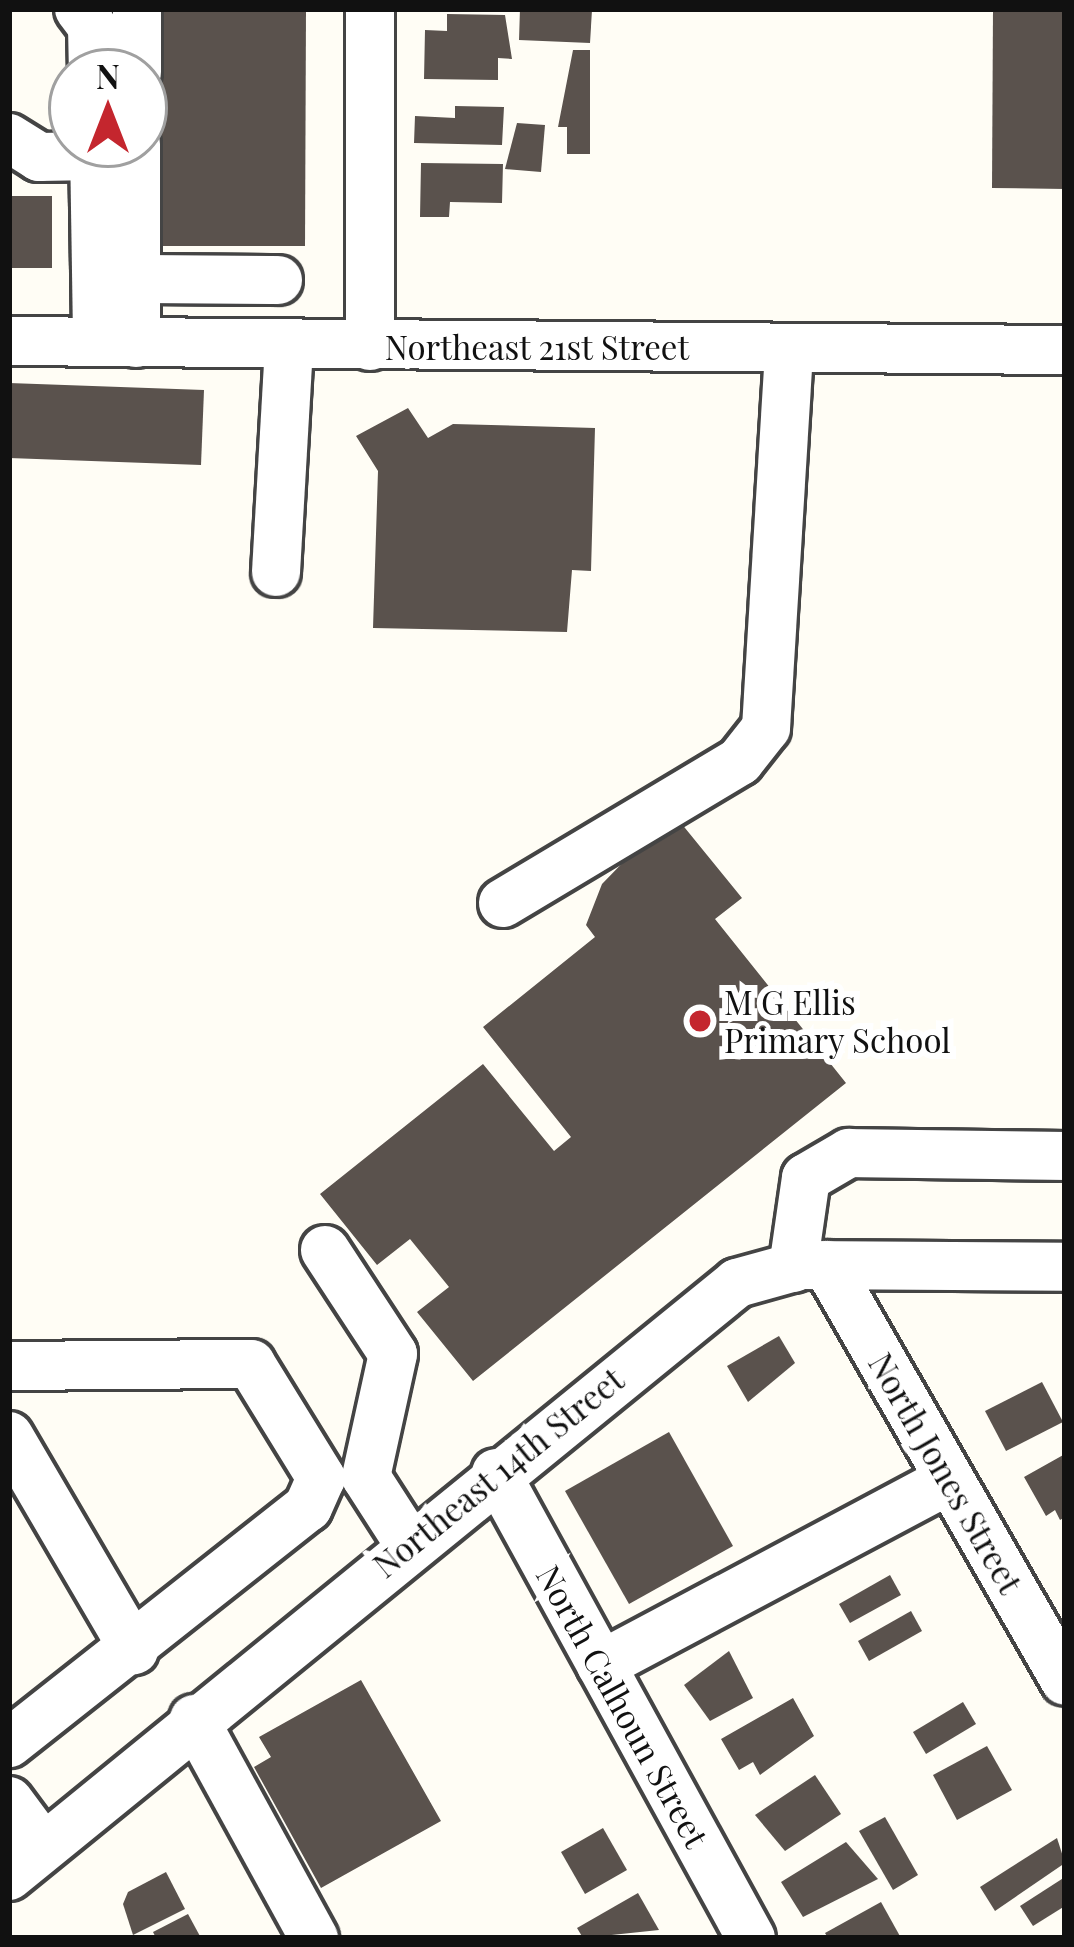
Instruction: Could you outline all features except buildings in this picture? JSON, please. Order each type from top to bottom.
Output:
[{"type":"street","points":[[79,9],[92,26],[92,48]]},
{"type":"street","points":[[137,9],[137,48]]},
{"type":"street","points":[[370,9],[370,346]]},
{"type":"street","points":[[9,138],[38,157],[48,156]]},
{"type":"street","points":[[109,168],[116,343]]},
{"type":"street","points":[[112,168],[136,279],[116,343]]},
{"type":"street","points":[[136,279],[278,280]]},
{"type":"street","name":"Northeast 21st Street","points":[[9,341],[1065,350]]},
{"type":"street","points":[[276,572],[289,345]]},
{"type":"street","points":[[503,903],[740,761],[766,728],[789,349]]},
{"type":"street","points":[[810,1266],[806,1178],[849,1153],[1065,1156]]},
{"type":"street","points":[[325,1250],[392,1354],[365,1478],[409,1544]]},
{"type":"street","name":"Northeast 14th Street","points":[[26,1862],[682,1320],[736,1282],[810,1266],[1065,1267]]},
{"type":"street","name":"North Jones Street","points":[[810,1266],[950,1480],[1065,1682]]},
{"type":"street","points":[[9,1366],[251,1364],[320,1478],[308,1507],[134,1650],[9,1743]]},
{"type":"street","points":[[9,1436],[134,1650]]},
{"type":"street","name":"North Calhoun Street","points":[[496,1473],[751,1938]]},
{"type":"street","points":[[601,1665],[950,1480]]},
{"type":"street","points":[[194,1719],[314,1938]]},
{"type":"street","points":[[9,1802],[26,1862]]},
{"type":"place","name":"M G Ellis Primary School","points":[[700,1021]]}]
